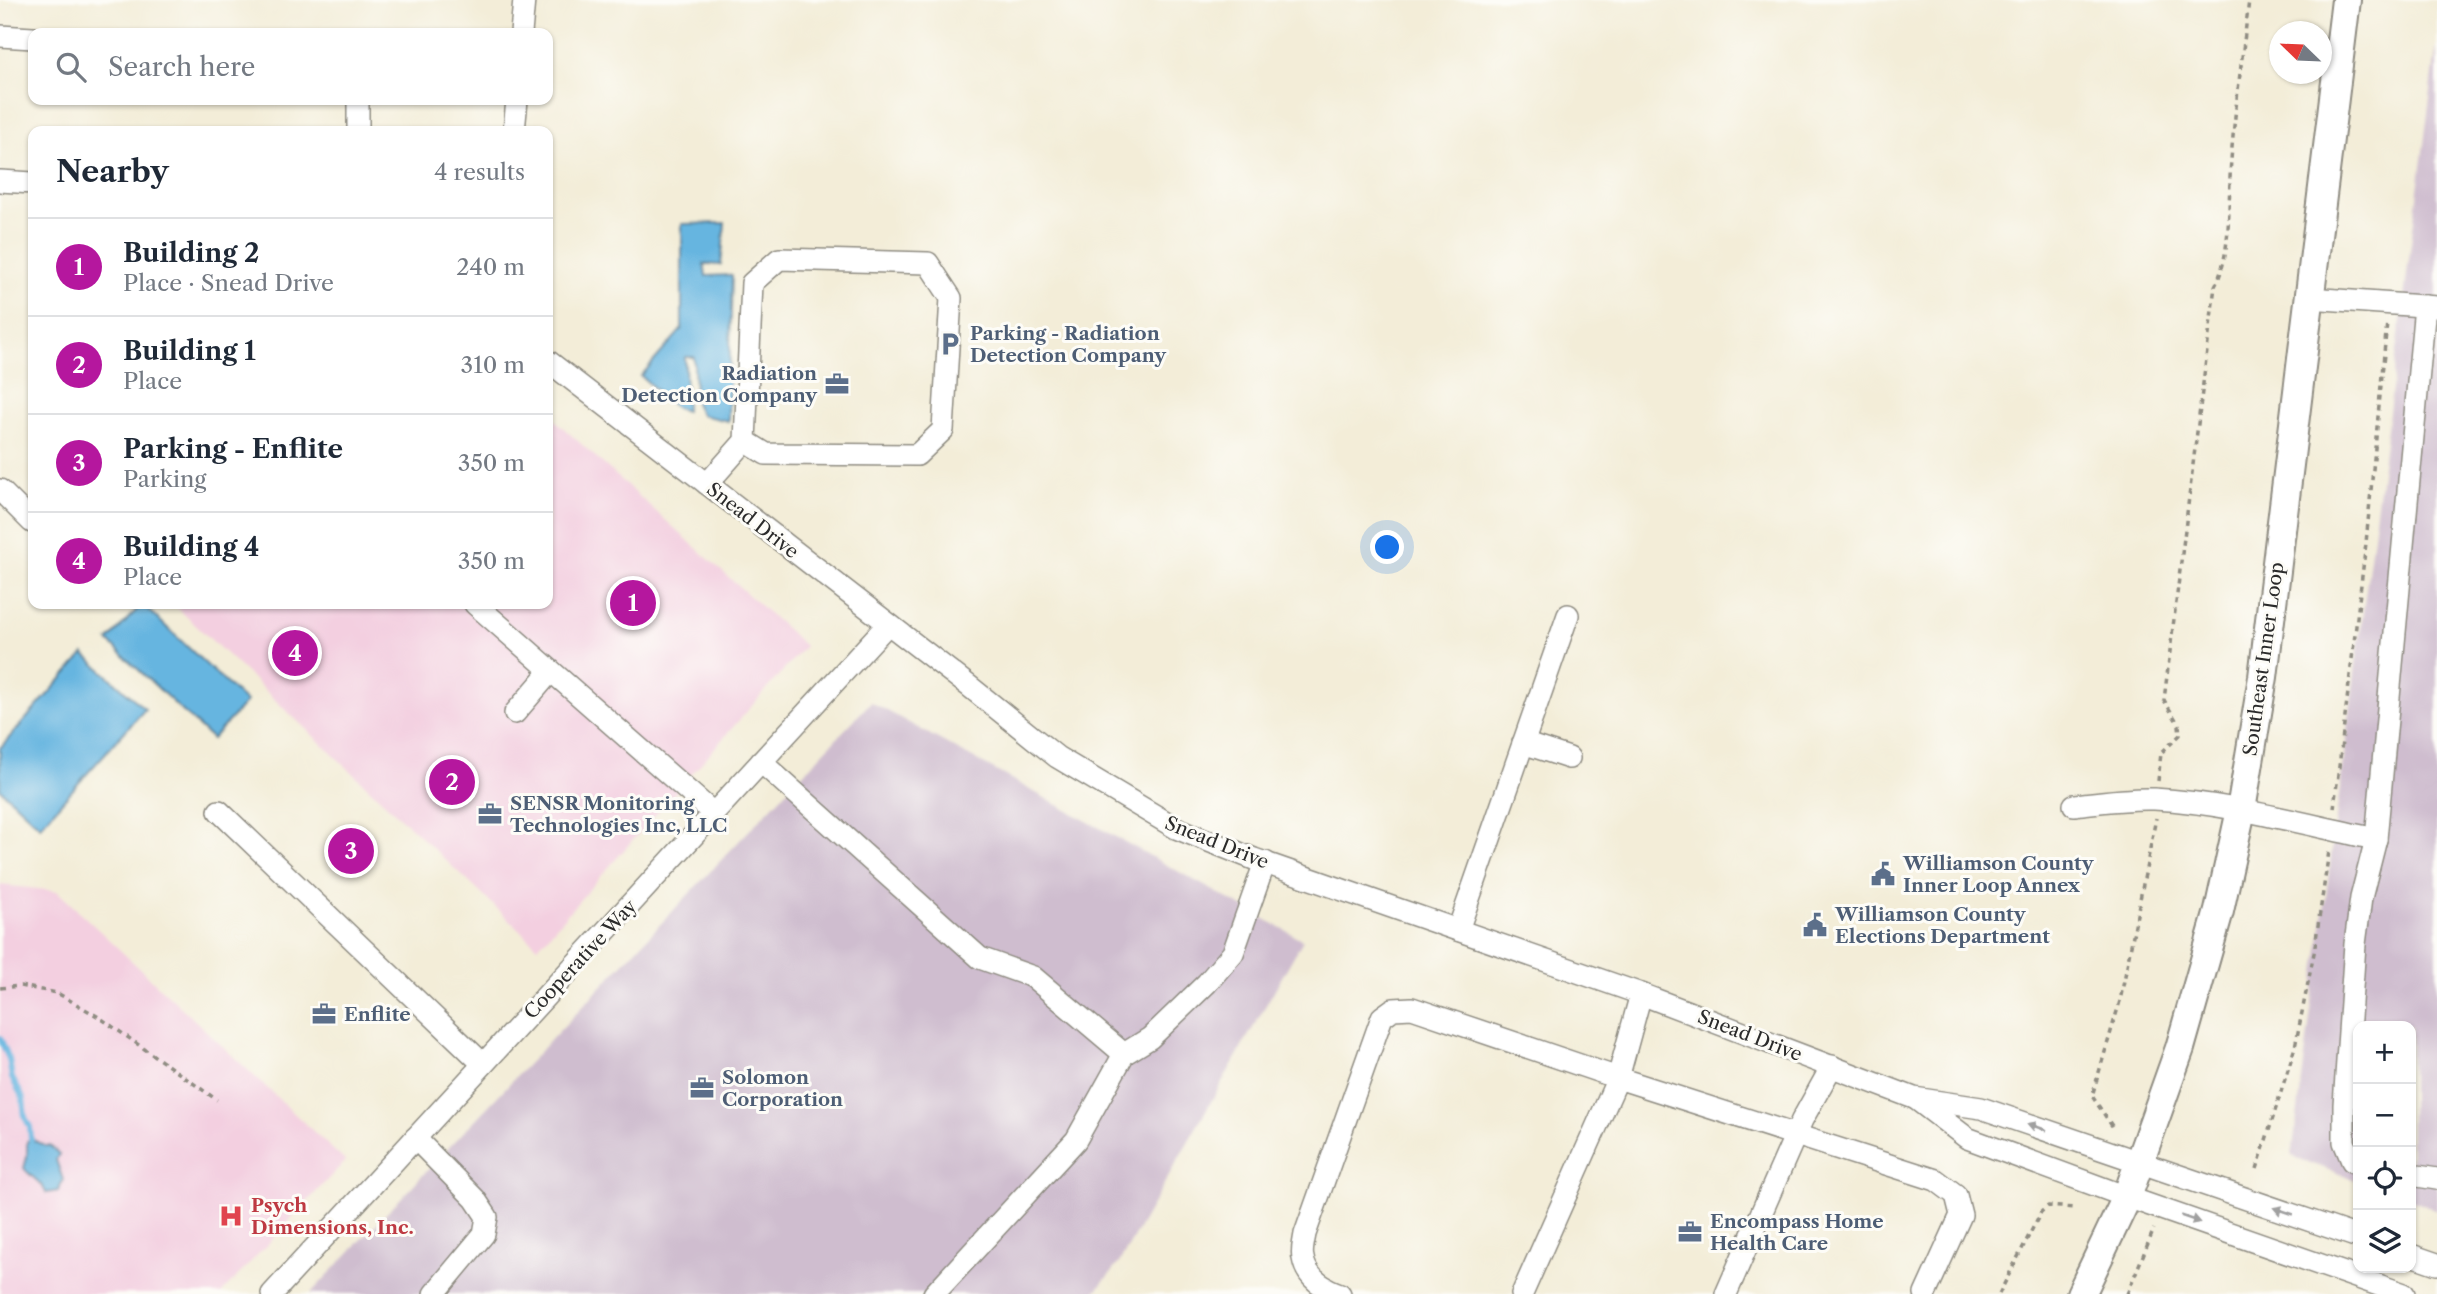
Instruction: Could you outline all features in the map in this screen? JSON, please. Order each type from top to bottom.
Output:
[{"type":"main road","name":"Southeast Inner Loop","points":[[2081,1294],[2127,1197],[2180,1048],[2216,922],[2241,810],[2263,677],[2346,0]]},
{"type":"street","points":[[522,28],[524,0]]},
{"type":"street","points":[[0,36],[28,38]]},
{"type":"street","points":[[358,105],[358,126]]},
{"type":"street","points":[[514,126],[517,105]]},
{"type":"street","points":[[0,181],[28,183]]},
{"type":"street","points":[[707,484],[745,441],[752,283],[779,259],[928,263],[951,298],[943,430],[934,439],[917,455],[766,454],[745,441]]},
{"type":"street","points":[[2309,298],[2431,307],[2429,349],[2376,839],[2361,898],[2344,1105],[2343,1142],[2353,1162]]},
{"type":"street","name":"Snead Drive","points":[[553,365],[1056,757],[1175,828],[1265,863],[1641,993],[1914,1098],[1981,1108],[2353,1235]]},
{"type":"street","points":[[0,490],[28,518]]},
{"type":"street","points":[[481,609],[713,813]]},
{"type":"street","points":[[1458,930],[1568,614]]},
{"type":"street","name":"Cooperative Way","points":[[272,1294],[888,624]]},
{"type":"street","points":[[515,713],[551,671]]},
{"type":"street","points":[[1523,743],[1569,758]]},
{"type":"street","points":[[761,762],[980,958],[1033,977],[1124,1054]]},
{"type":"street","points":[[2074,805],[2152,799],[2241,810],[2376,839]]},
{"type":"street","points":[[219,811],[483,1064]]},
{"type":"street","points":[[934,1294],[1076,1140],[1124,1054],[1150,1038],[1207,983],[1233,953],[1265,863]]},
{"type":"street","points":[[1522,1294],[1618,1077],[1641,993]]},
{"type":"street","points":[[1340,1294],[1327,1289],[1312,1278],[1302,1258],[1305,1234],[1382,1017],[1392,1009],[1412,1008],[1936,1180],[1956,1195],[1961,1215],[1925,1294]]},
{"type":"street","points":[[1726,1294],[1796,1134],[1832,1066]]},
{"type":"street","name":"Snead Drive","points":[[1914,1098],[1967,1138],[2404,1294]]},
{"type":"street","points":[[415,1138],[475,1199],[487,1217],[484,1234],[433,1294]]},
{"type":"street","points":[[2416,1176],[2437,1179]]},
{"type":"street","points":[[2416,1257],[2437,1265]]},
{"type":"path","points":[[2158,782],[2161,753],[2180,735],[2179,725],[2164,700],[2215,286],[2222,272],[2225,256],[2231,159],[2249,0]]},
{"type":"path","points":[[2257,1169],[2295,1047],[2314,953],[2366,543],[2387,320]]},
{"type":"path","points":[[2112,1126],[2092,1096],[2120,1001],[2157,809]]},
{"type":"path","points":[[0,988],[20,986],[57,993],[99,1017],[217,1100]]},
{"type":"path","points":[[1999,1294],[2041,1212],[2048,1206],[2075,1208]]},
{"type":"path","points":[[2127,1294],[2154,1229]]},
{"type":"shaded area","points":[[2437,44],[2437,1210],[2416,1202],[2416,1021],[2353,1021],[2353,1179],[2292,1156]]},
{"type":"shaded area","points":[[553,419],[805,646],[538,947],[178,609],[553,609]]},
{"type":"shaded area","points":[[871,702],[1303,940],[1119,1263],[1093,1294],[310,1294]]},
{"type":"shaded area","points":[[0,885],[57,891],[345,1161],[221,1294],[0,1294]]},
{"type":"water","points":[[725,223],[721,265],[704,264],[706,276],[732,275],[728,421],[701,415],[695,403],[694,357],[685,357],[686,411],[676,408],[641,376],[682,329],[682,224]]},
{"type":"water","points":[[137,609],[147,609],[246,702],[212,739],[108,641]]},
{"type":"water","points":[[84,654],[145,709],[40,826],[0,789],[0,748]]},
{"type":"water","points":[[31,1139],[50,1146],[59,1154],[56,1160],[63,1180],[58,1191],[46,1193],[24,1168],[27,1141]]},
{"type":"waterway","points":[[0,1038],[9,1059],[12,1078],[23,1098],[31,1139]]},
{"type":"place","name":"Parking - Radiation Detection Company","points":[[950,344]]},
{"type":"place","name":"Radiation Detection Company","points":[[837,384]]},
{"type":"place","name":"Building 2","points":[[633,603]]},
{"type":"place","name":"Building 4","points":[[295,653]]},
{"type":"place","name":"Building 1","points":[[452,782]]},
{"type":"place","name":"SENSR Monitoring Technologies Inc, LLC","points":[[490,814]]},
{"type":"place","name":"Parking - Enflite","points":[[351,851]]},
{"type":"place","name":"Williamson County Inner Loop Annex","points":[[1883,874]]},
{"type":"place","name":"Williamson County Elections Department","points":[[1815,925]]},
{"type":"place","name":"Enflite","points":[[324,1014]]},
{"type":"place","name":"Solomon Corporation","points":[[702,1088]]},
{"type":"place","name":"Psych Dimensions, Inc.","points":[[231,1216]]},
{"type":"place","name":"Encompass Home Health Care","points":[[1690,1232]]}]
